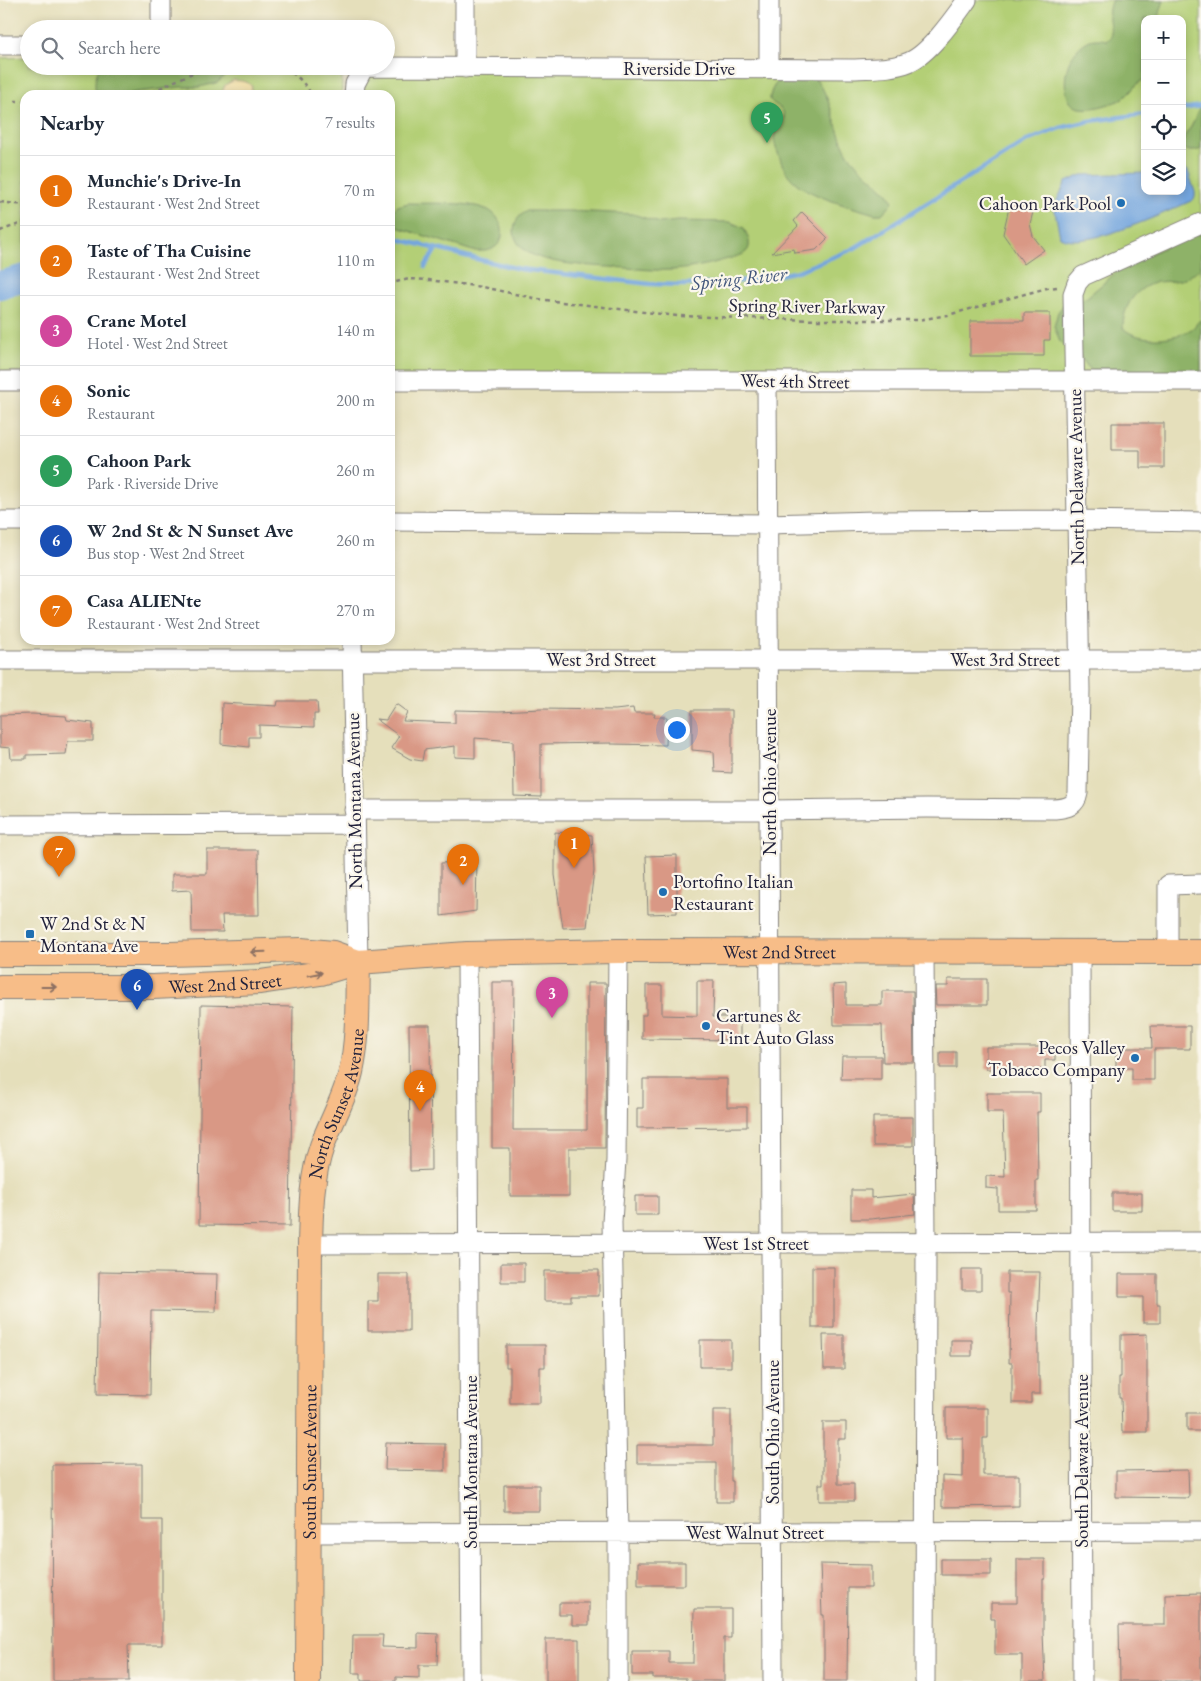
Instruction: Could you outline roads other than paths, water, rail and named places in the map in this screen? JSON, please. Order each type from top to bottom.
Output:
[{"type":"main road","name":"West 2nd Street","points":[[0,954],[170,954],[301,950],[333,953],[358,962]]},
{"type":"main road","name":"West 2nd Street","points":[[0,987],[153,987],[260,982],[321,973],[358,962],[467,954],[618,951],[1201,952]]},
{"type":"main road","name":"North Sunset Avenue","points":[[310,1244],[314,1181],[319,1157],[344,1096],[352,1069],[355,1046],[358,962]]},
{"type":"main road","name":"South Sunset Avenue","points":[[308,1681],[310,1244]]},
{"type":"street","points":[[161,0],[161,20]]},
{"type":"street","points":[[465,0],[465,68]]},
{"type":"street","points":[[769,0],[769,68]]},
{"type":"street","name":"Riverside Drive","points":[[395,67],[855,69],[890,67],[912,61],[928,48],[951,22],[963,1]]},
{"type":"street","points":[[0,45],[20,45]]},
{"type":"street","points":[[354,90],[359,75]]},
{"type":"street","name":"North Delaware Avenue","points":[[769,810],[1066,808],[1077,800],[1080,690],[1073,294],[1083,276],[1201,223]]},
{"type":"street","name":"North Ohio Avenue","points":[[767,380],[772,1243]]},
{"type":"street","points":[[0,381],[20,381]]},
{"type":"street","name":"West 4th Street","points":[[395,381],[1201,381]]},
{"type":"street","points":[[395,521],[768,524],[883,521],[1077,520],[1201,522]]},
{"type":"street","points":[[0,521],[20,521]]},
{"type":"street","name":"North Montana Avenue","points":[[352,645],[358,962]]},
{"type":"street","name":"West 3rd Street","points":[[0,660],[1201,660]]},
{"type":"street","points":[[0,825],[769,810]]},
{"type":"street","points":[[1168,952],[1168,884],[1201,884]]},
{"type":"street","points":[[618,951],[616,1160],[612,1222],[618,1532],[618,1681]]},
{"type":"street","points":[[924,951],[926,1242],[925,1681]]},
{"type":"street","points":[[1080,952],[1080,1242]]},
{"type":"street","points":[[467,954],[469,1244]]},
{"type":"street","name":"South Delaware Avenue","points":[[1080,1242],[1082,1681]]},
{"type":"street","name":"West 1st Street","points":[[310,1244],[1201,1242]]},
{"type":"street","name":"South Ohio Avenue","points":[[772,1243],[773,1681]]},
{"type":"street","name":"South Montana Avenue","points":[[469,1244],[471,1681]]},
{"type":"street","name":"West Walnut Street","points":[[309,1532],[1201,1530]]},
{"type":"water","name":"Cahoon Park Pool","points":[[1186,170],[1195,192],[1195,197],[1193,200],[1146,221],[1106,235],[1072,240],[1060,237],[1054,206],[1066,182],[1082,175],[1141,173],[1141,195],[1186,195]]},
{"type":"waterway","name":"Spring River","points":[[1186,108],[1201,106]]},
{"type":"waterway","name":"Spring River","points":[[395,238],[520,269],[650,284],[726,283],[769,277],[798,271],[853,249],[1027,141],[1060,128],[1090,121],[1141,115]]},
{"type":"waterway","points":[[425,267],[436,249]]},
{"type":"waterway","name":"Spring River","points":[[0,285],[20,279]]},
{"type":"place","name":"Cahoon Park","points":[[767,143]]},
{"type":"place","name":"Cahoon Park Pool","points":[[1121,203]]},
{"type":"place","name":"Munchie's Drive-In","points":[[574,868]]},
{"type":"place","name":"Casa ALIENte","points":[[59,877]]},
{"type":"place","name":"Taste of Tha Cuisine","points":[[463,885]]},
{"type":"place","name":"Portofino Italian Restaurant","points":[[663,892]]},
{"type":"place","name":"W 2nd St & N Montana Ave","points":[[30,934]]},
{"type":"place","name":"W 2nd St & N Sunset Ave","points":[[137,1010]]},
{"type":"place","name":"Crane Motel","points":[[552,1018]]},
{"type":"place","name":"Cartunes & Tint Auto Glass","points":[[706,1026]]},
{"type":"place","name":"Pecos Valley Tobacco Company","points":[[1135,1058]]},
{"type":"place","name":"Sonic","points":[[420,1111]]}]
